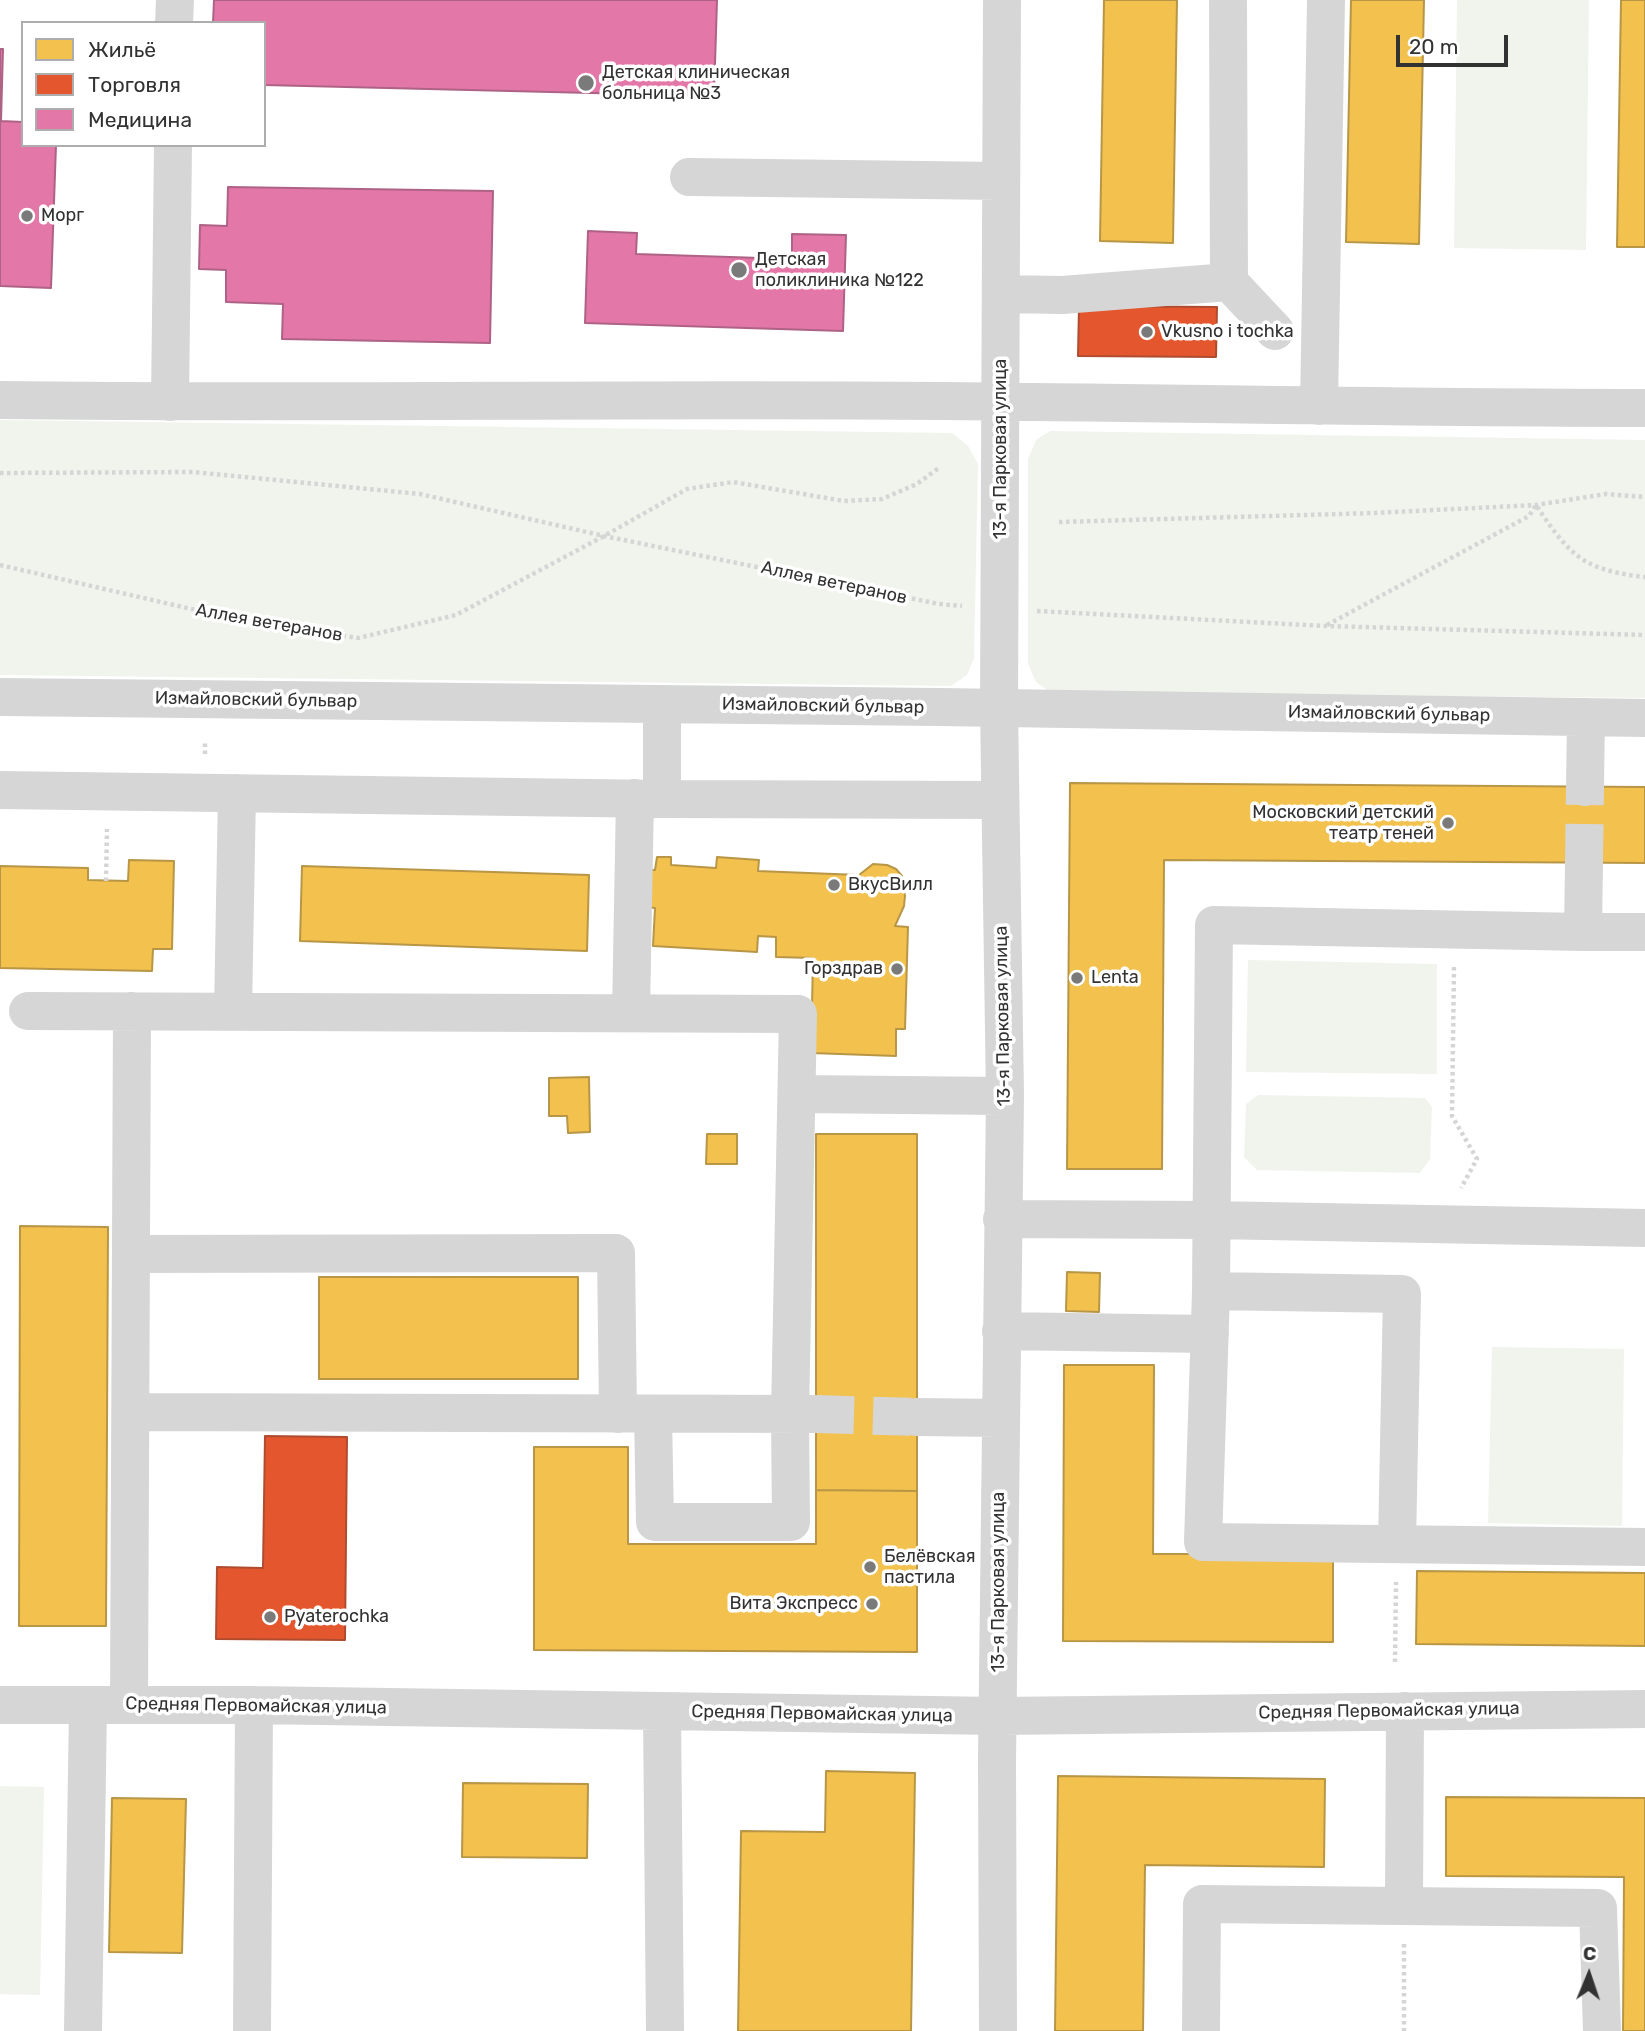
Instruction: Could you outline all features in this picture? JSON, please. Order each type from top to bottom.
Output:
[{"type":"street","points":[[174,21],[175,0]]},
{"type":"street","name":"13-я Парковая улица","points":[[998,2031],[998,1716],[1005,1096],[999,708],[1002,0]]},
{"type":"street","points":[[1228,0],[1229,282],[1275,331]]},
{"type":"street","points":[[1319,406],[1326,0]]},
{"type":"street","points":[[170,402],[173,147]]},
{"type":"street","points":[[689,177],[1002,181]]},
{"type":"street","points":[[1001,294],[1062,295],[1229,282]]},
{"type":"street","points":[[0,400],[1002,402],[1645,408]]},
{"type":"street","name":"Измайловский бульвар","points":[[0,697],[1645,718]]},
{"type":"street","points":[[631,1013],[648,798],[662,704]]},
{"type":"street","points":[[1585,787],[1586,717]]},
{"type":"street","points":[[0,790],[1000,800]]},
{"type":"street","points":[[233,1011],[237,793]]},
{"type":"street","points":[[1583,932],[1584,862]]},
{"type":"street","points":[[1645,932],[1214,925],[1211,1291],[1203,1542],[1645,1547]]},
{"type":"street","points":[[129,1705],[132,1011]]},
{"type":"street","points":[[51,1016],[132,1011],[799,1014],[797,1094],[803,1414],[791,1522],[655,1522],[635,1414],[616,1253],[132,1254]]},
{"type":"street","points":[[797,1094],[1005,1096]]},
{"type":"street","points":[[1002,1219],[1645,1228]]},
{"type":"street","points":[[1211,1291],[1402,1294],[1397,1544]]},
{"type":"street","points":[[1001,1331],[1210,1334]]},
{"type":"street","points":[[131,1412],[803,1414]]},
{"type":"street","points":[[917,1417],[1001,1418]]},
{"type":"street","name":"Средняя Первомайская улица","points":[[0,1705],[254,1705],[998,1716],[1645,1709]]},
{"type":"street","points":[[252,2031],[254,1705]]},
{"type":"street","points":[[83,2031],[88,1706]]},
{"type":"street","points":[[1404,1906],[1405,1711]]},
{"type":"street","points":[[662,1712],[665,2031]]},
{"type":"street","points":[[1201,2031],[1202,1904],[1598,1908],[1602,2031]]},
{"type":"path","name":"Аллея ветеранов","points":[[0,565],[248,622],[358,638],[456,615],[687,489],[733,482],[844,501],[882,499],[917,484],[940,467]]},
{"type":"path","name":"Аллея ветеранов","points":[[0,472],[193,472],[420,494],[604,536],[939,604]]},
{"type":"path","points":[[1059,522],[1373,513],[1536,505],[1606,494],[1645,496]]},
{"type":"path","points":[[1536,505],[1555,533],[1586,562],[1625,575],[1645,577]]},
{"type":"path","points":[[1326,626],[1529,516],[1536,505]]},
{"type":"path","points":[[1058,611],[1326,626],[1645,635]]},
{"type":"path","points":[[205,741],[205,755]]},
{"type":"path","points":[[106,881],[108,791]]},
{"type":"path","points":[[1440,1226],[1477,1159],[1452,1116],[1454,929]]},
{"type":"path","points":[[1395,1662],[1397,1544]]},
{"type":"path","points":[[1404,1906],[1404,2031]]},
{"type":"shaded area","points":[[1457,0],[1589,0],[1586,250],[1454,248]]},
{"type":"shaded area","points":[[0,420],[952,433],[968,446],[978,464],[974,658],[967,675],[951,686],[0,675]]},
{"type":"shaded area","points":[[1050,431],[1645,440],[1645,698],[1050,692],[1036,682],[1028,664],[1028,459],[1036,440]]},
{"type":"shaded area","points":[[1248,960],[1437,964],[1437,1074],[1246,1072]]},
{"type":"shaded area","points":[[1258,1095],[1425,1098],[1432,1107],[1430,1159],[1420,1173],[1257,1170],[1244,1157],[1246,1104]]},
{"type":"shaded area","points":[[1492,1347],[1624,1349],[1622,1526],[1488,1523]]},
{"type":"shaded area","points":[[0,1786],[44,1787],[40,1995],[0,1994]]},
{"type":"building: Жильё","points":[[1104,0],[1177,0],[1173,243],[1100,241]]},
{"type":"building: Жильё","points":[[1351,0],[1424,0],[1419,244],[1346,242]]},
{"type":"building: Жильё","points":[[1621,0],[1645,0],[1645,247],[1617,247]]},
{"type":"building: Жильё","points":[[1070,783],[1645,787],[1645,863],[1164,860],[1162,1169],[1067,1169]]},
{"type":"building: Жильё","points":[[657,857],[671,857],[671,865],[716,868],[717,857],[759,860],[758,871],[859,875],[873,864],[896,869],[902,876],[905,896],[904,906],[895,926],[908,927],[905,1029],[896,1029],[896,1056],[811,1053],[813,958],[776,957],[776,937],[758,936],[757,952],[653,946],[655,908],[645,907],[648,870],[655,870]]},
{"type":"building: Жильё","points":[[129,860],[174,861],[172,949],[153,949],[152,971],[0,968],[0,866],[88,868],[88,880],[128,881]]},
{"type":"building: Жильё","points":[[302,866],[589,875],[587,951],[300,941]]},
{"type":"building: Жильё","points":[[589,1077],[590,1132],[568,1133],[567,1116],[549,1116],[549,1078]]},
{"type":"building: Жильё","points":[[707,1134],[737,1134],[737,1164],[706,1164]]},
{"type":"building: Жильё","points":[[816,1134],[917,1134],[917,1491],[816,1490]]},
{"type":"building: Жильё","points":[[20,1226],[108,1227],[106,1626],[19,1626]]},
{"type":"building: Жильё","points":[[1067,1272],[1100,1273],[1099,1312],[1066,1311]]},
{"type":"building: Жильё","points":[[319,1277],[578,1277],[578,1379],[319,1379]]},
{"type":"building: Жильё","points":[[1064,1365],[1154,1365],[1153,1554],[1333,1554],[1333,1642],[1063,1641]]},
{"type":"building: Жильё","points":[[534,1447],[628,1447],[628,1544],[816,1544],[816,1490],[917,1491],[917,1652],[534,1650]]},
{"type":"building: Жильё","points":[[1417,1571],[1645,1573],[1645,1646],[1416,1644]]},
{"type":"building: Жильё","points":[[826,1771],[915,1773],[911,2031],[738,2031],[741,1831],[825,1832]]},
{"type":"building: Жильё","points":[[1058,1776],[1325,1779],[1324,1867],[1145,1865],[1143,2031],[1055,2031]]},
{"type":"building: Жильё","points":[[463,1783],[588,1784],[587,1858],[462,1857]]},
{"type":"building: Жильё","points":[[1446,1797],[1645,1798],[1645,2031],[1623,2031],[1624,1877],[1446,1876]]},
{"type":"building: Жильё","points":[[112,1798],[186,1799],[182,1953],[109,1952]]},
{"type":"building: Торговля","name":"Vkusno i tochka","points":[[1079,306],[1217,307],[1216,357],[1078,356]]},
{"type":"building: Торговля","points":[[265,1436],[347,1437],[345,1640],[216,1639],[217,1567],[263,1568]]},
{"type":"building: Медицина","points":[[214,0],[717,0],[714,96],[266,85],[266,21],[213,21]]},
{"type":"building: Медицина","name":"Морг","points":[[0,49],[3,49],[1,121],[21,122],[21,147],[56,147],[51,288],[0,286]]},
{"type":"building: Медицина","points":[[228,187],[493,191],[490,343],[282,339],[283,304],[226,302],[226,270],[199,269],[200,225],[227,226]]},
{"type":"building: Медицина","name":"Детская поликлиника №122","points":[[588,231],[637,233],[636,254],[792,259],[792,234],[846,235],[843,331],[585,323]]},
{"type":"tunnel","points":[[1584,862],[1585,787]]},
{"type":"tunnel","points":[[816,1414],[917,1417]]},
{"type":"place","name":"Детская клиническая больница №3","points":[[586,83]]},
{"type":"place","name":"Морг","points":[[27,216]]},
{"type":"place","name":"Детская поликлиника №122","points":[[739,270]]},
{"type":"place","name":"Vkusno i tochka","points":[[1147,332]]},
{"type":"place","name":"Московский детский театр теней","points":[[1448,823]]},
{"type":"place","name":"ВкусВилл","points":[[834,885]]},
{"type":"place","name":"Горздрав","points":[[897,969]]},
{"type":"place","name":"Lenta","points":[[1077,978]]},
{"type":"place","name":"Белёвская пастила","points":[[870,1567]]},
{"type":"place","name":"Вита Экспресс","points":[[872,1604]]},
{"type":"place","name":"Pyaterochka","points":[[270,1617]]}]
